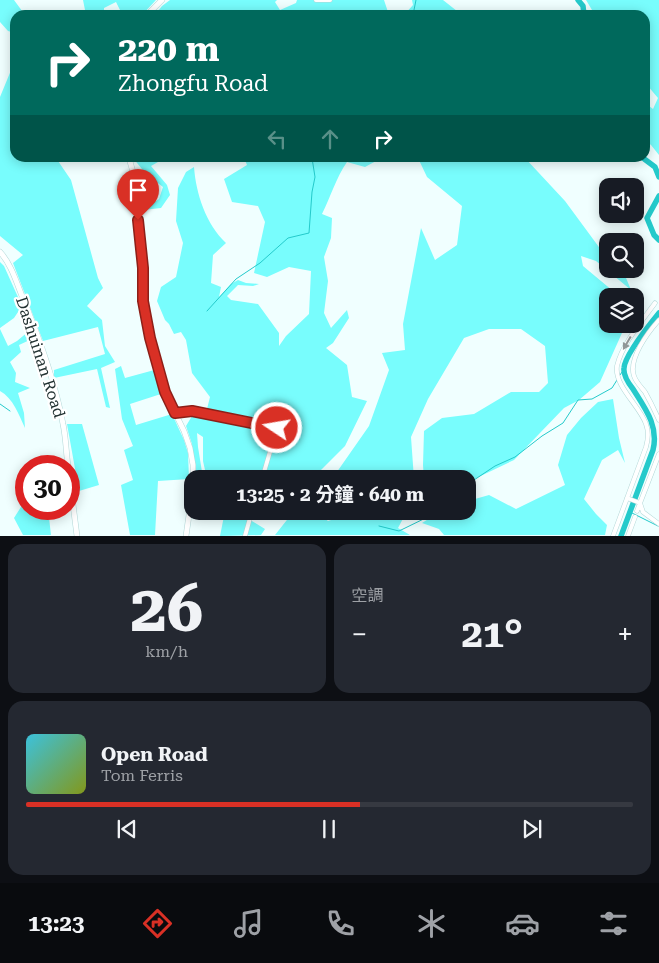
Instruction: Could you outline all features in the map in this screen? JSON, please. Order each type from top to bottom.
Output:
[{"type":"street","points":[[152,10],[162,0]]},
{"type":"street","points":[[316,0],[330,0]]},
{"type":"street","points":[[130,162],[133,172],[143,268],[143,301],[150,338],[165,392],[190,448],[193,470]]},
{"type":"street","name":"Dashuinan Road","points":[[0,252],[7,260],[42,347],[60,412],[67,455]]},
{"type":"street","points":[[613,536],[646,447],[648,433],[643,418],[620,382],[617,368],[625,347],[657,304]]},
{"type":"street","points":[[659,320],[636,354],[632,370],[634,377],[659,420]]},
{"type":"street","points":[[175,413],[192,411],[277,428],[265,470]]},
{"type":"street","points":[[637,511],[659,454]]},
{"type":"street","points":[[628,499],[639,502]]},
{"type":"street","points":[[639,502],[643,512],[659,524]]},
{"type":"street","points":[[628,536],[635,517]]},
{"type":"street","points":[[75,520],[77,536]]},
{"type":"street","points":[[186,536],[188,520]]},
{"type":"street","points":[[245,536],[249,520]]},
{"type":"shaded area","points":[[0,0],[14,0],[21,10],[10,10],[10,32],[0,22]]},
{"type":"shaded area","points":[[83,0],[156,0],[147,10],[120,10],[116,2],[104,8],[104,10],[85,10]]},
{"type":"shaded area","points":[[170,0],[277,0],[275,2],[280,10],[159,10]]},
{"type":"shaded area","points":[[297,0],[384,0],[387,10],[280,10],[296,3]]},
{"type":"shaded area","points":[[412,0],[443,0],[456,10],[408,10],[413,5]]},
{"type":"shaded area","points":[[586,0],[659,0],[659,155],[650,144],[650,107],[653,109],[658,98],[650,89],[650,10],[592,10]]},
{"type":"shaded area","points":[[10,73],[10,162],[59,162],[71,180],[98,278],[103,288],[87,306],[102,320],[105,346],[115,362],[101,368],[110,408],[106,407],[97,369],[54,378],[54,370],[105,354],[98,327],[43,341],[13,263],[23,255],[0,236],[0,97]]},
{"type":"shaded area","points":[[136,162],[158,162],[151,166],[167,185],[170,195],[161,208],[143,210],[159,199],[163,187],[146,174]]},
{"type":"shaded area","points":[[246,162],[347,162],[322,214],[332,218],[331,238],[324,257],[328,281],[324,313],[331,328],[347,310],[349,318],[333,343],[326,348],[347,365],[352,397],[367,401],[345,446],[321,470],[205,470],[203,437],[197,433],[202,470],[194,470],[192,444],[186,426],[192,416],[206,413],[210,397],[192,373],[186,340],[181,332],[174,334],[165,320],[157,301],[161,287],[176,277],[183,243],[176,221],[178,188],[186,172],[194,167],[197,188],[203,208],[213,227],[226,243],[213,255],[211,283],[221,287],[219,297],[231,284],[238,280],[259,284],[253,286],[238,285],[227,296],[231,300],[258,304],[279,333],[279,346],[286,336],[309,314],[311,271],[289,267],[267,277],[254,273],[265,222],[258,206],[232,202],[224,179],[247,165]]},
{"type":"shaded area","points":[[347,162],[374,162],[365,167]]},
{"type":"shaded area","points":[[420,162],[529,162],[565,201],[599,247],[599,263],[581,256],[583,266],[609,288],[599,288],[599,333],[622,333],[600,382],[579,400],[564,408],[514,460],[476,478],[476,470],[423,470],[424,431],[442,418],[474,414],[511,392],[539,392],[548,383],[545,346],[521,329],[489,329],[464,338],[428,399],[411,437],[413,470],[338,470],[369,426],[389,370],[382,353],[405,350],[403,324],[421,228],[435,260],[457,245],[462,206],[427,177]]},
{"type":"shaded area","points":[[0,262],[4,266],[22,306],[14,318],[0,328]]},
{"type":"shaded area","points":[[617,278],[626,278],[630,288]]},
{"type":"shaded area","points":[[0,329],[8,346],[29,331],[34,338],[19,345],[21,352],[10,362],[16,373],[15,382],[30,388],[18,393],[24,413],[25,428],[12,402],[0,391]]},
{"type":"shaded area","points":[[121,366],[125,378],[158,369],[164,393],[130,404],[136,425],[172,414],[188,453],[189,470],[184,470],[184,479],[158,481],[155,535],[130,535],[121,485],[133,480],[124,450],[133,446],[122,419],[115,369]]},
{"type":"shaded area","points":[[613,399],[625,463],[618,450],[602,460],[584,499],[607,525],[605,535],[444,535],[439,529],[422,523],[427,520],[476,520],[476,499],[489,495],[516,509],[565,485],[558,465],[567,435],[598,402]]},
{"type":"shaded area","points":[[67,424],[82,424],[99,485],[80,491],[80,455],[73,455]]},
{"type":"shaded area","points":[[15,520],[49,520],[51,535],[23,535]]},
{"type":"shaded area","points":[[223,520],[250,520],[265,529],[261,535],[220,536]]},
{"type":"shaded area","points":[[287,520],[402,520],[398,528],[410,535],[275,535]]},
{"type":"waterway","points":[[414,10],[416,0]]},
{"type":"waterway","points":[[578,0],[583,6],[583,10]]},
{"type":"waterway","points":[[207,311],[236,279],[260,263],[288,238],[309,233],[315,177],[313,162]]},
{"type":"waterway","points":[[648,162],[655,167],[659,177]]},
{"type":"waterway","points":[[659,196],[647,218],[654,235],[659,240]]},
{"type":"waterway","points":[[621,536],[653,450],[654,441],[650,418],[624,374],[625,362],[659,313]]},
{"type":"waterway","points":[[620,375],[624,369]]},
{"type":"waterway","points":[[476,479],[495,466],[515,457],[542,436],[563,423],[578,400],[592,399],[612,388],[617,380]]},
{"type":"waterway","points":[[0,404],[10,411]]},
{"type":"waterway","points":[[630,512],[658,526]]},
{"type":"waterway","points":[[379,526],[399,531],[422,520]]},
{"type":"route","points":[[138,220],[143,268],[143,301],[150,338],[165,392],[175,413],[192,411],[277,428]]}]
